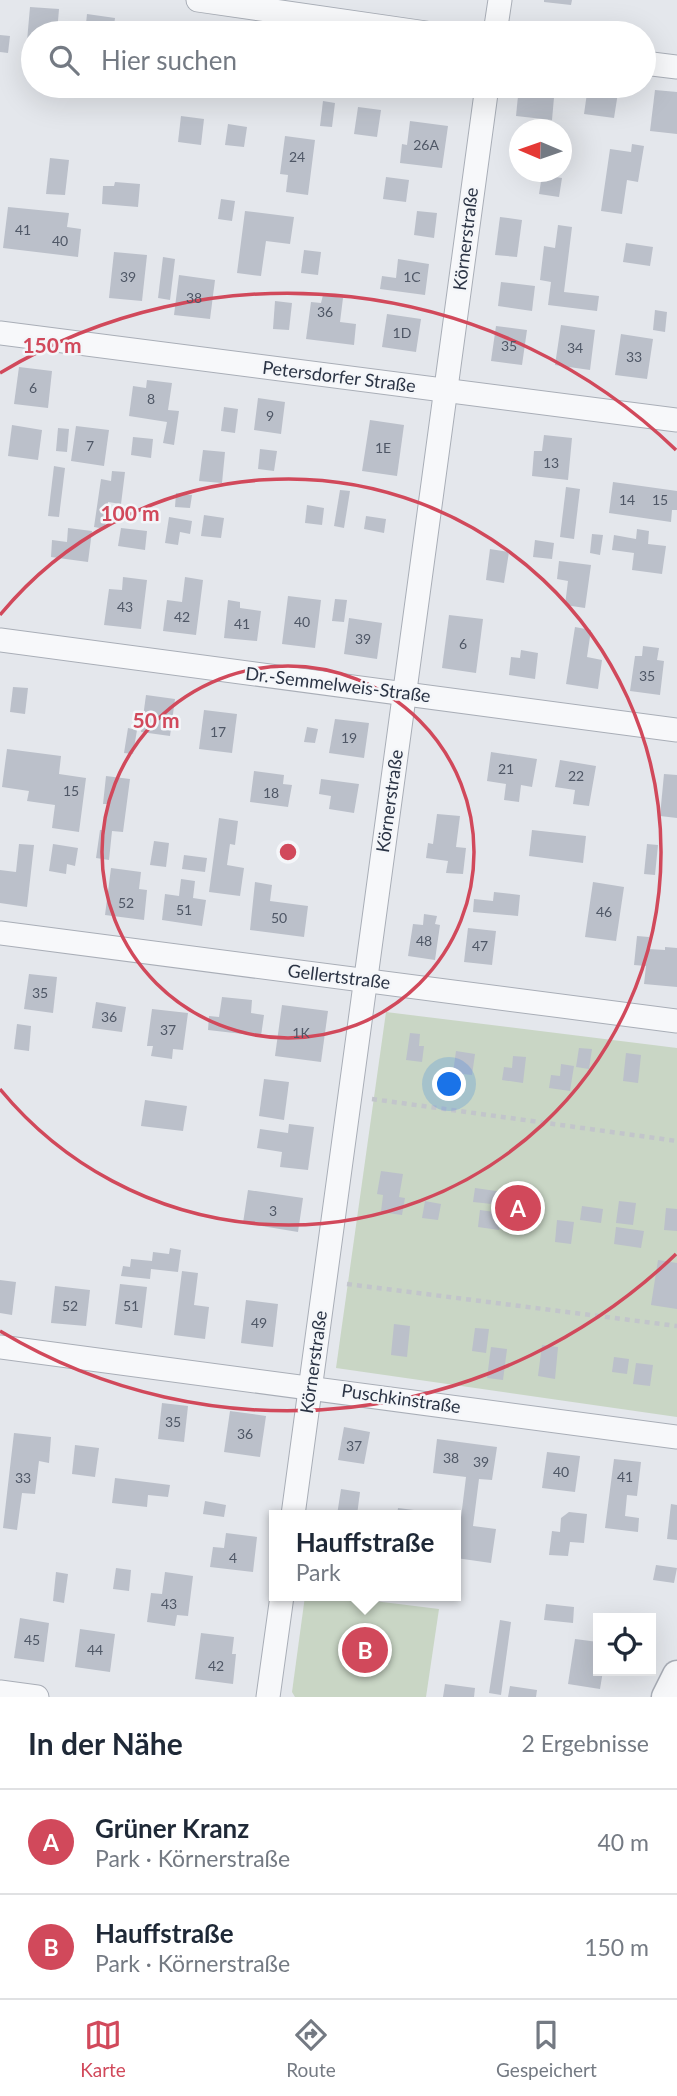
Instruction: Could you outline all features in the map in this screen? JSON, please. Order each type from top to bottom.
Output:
[{"type":"street","points":[[198,0],[343,21]]},
{"type":"street","points":[[496,21],[499,0]]},
{"type":"street","points":[[656,65],[677,68]]},
{"type":"street","name":"Körnerstraße","points":[[294,1510],[485,98]]},
{"type":"street","name":"Petersdorfer Straße","points":[[0,333],[677,421]]},
{"type":"street","name":"Dr.-Semmelweis-Straße","points":[[0,640],[677,730]]},
{"type":"street","name":"Gellertstraße","points":[[0,933],[677,1021]]},
{"type":"street","name":"Puschkinstraße","points":[[0,1348],[677,1437]]},
{"type":"street","points":[[268,1697],[281,1601]]},
{"type":"street","points":[[666,1697],[677,1675]]},
{"type":"street","points":[[0,1692],[37,1697]]},
{"type":"path","points":[[350,1097],[677,1140]]},
{"type":"path","points":[[325,1281],[677,1326]]},
{"type":"green space","points":[[386,1012],[677,1048],[677,1417],[336,1368]]},
{"type":"green space","points":[[304,1601],[374,1601],[439,1609],[426,1697],[295,1697],[292,1692]]},
{"type":"building","points":[[544,0],[572,0],[571,5]]},
{"type":"building","points":[[30,7],[59,9],[58,21],[29,21]]},
{"type":"building","points":[[87,14],[115,18],[115,21],[86,21]]},
{"type":"building","points":[[0,35],[10,36],[8,53],[0,52]]},
{"type":"building","points":[[656,90],[677,92],[677,134],[650,131]]},
{"type":"building","points":[[518,98],[554,98],[552,119],[516,116]]},
{"type":"building","points":[[586,98],[617,98],[614,118],[584,114]]},
{"type":"building","points":[[323,101],[335,103],[332,127],[320,126]]},
{"type":"building","points":[[358,107],[381,110],[377,137],[354,134]]},
{"type":"building","points":[[181,116],[204,119],[201,145],[178,142]]},
{"type":"building","points":[[410,121],[448,126],[442,168],[400,163],[402,144],[407,145]]},
{"type":"building","points":[[228,124],[247,127],[244,147],[225,145]]},
{"type":"building","points":[[285,136],[315,140],[308,195],[286,192],[288,175],[280,174]]},
{"type":"building","points":[[632,144],[644,146],[638,182],[627,180],[622,214],[601,211],[610,149],[631,152]]},
{"type":"building","points":[[50,158],[69,160],[65,195],[46,194]]},
{"type":"building","points":[[386,177],[409,180],[406,202],[383,199]]},
{"type":"building","points":[[115,182],[140,184],[138,207],[102,204],[103,186],[114,186]]},
{"type":"building","points":[[541,182],[561,182],[559,197],[539,194]]},
{"type":"building","points":[[221,199],[235,201],[232,221],[218,219]]},
{"type":"building","points":[[8,207],[69,213],[67,227],[81,229],[78,257],[3,248]]},
{"type":"building","points":[[245,211],[294,217],[290,244],[266,241],[261,276],[237,273]]},
{"type":"building","points":[[417,211],[437,213],[434,238],[414,235]]},
{"type":"building","points":[[500,217],[522,220],[517,257],[495,255]]},
{"type":"building","points":[[558,225],[572,227],[564,292],[599,296],[597,311],[548,305],[551,282],[540,280],[544,246],[555,248]]},
{"type":"building","points":[[626,243],[653,247],[650,266],[623,262]]},
{"type":"building","points":[[304,250],[321,252],[318,275],[301,273]]},
{"type":"building","points":[[114,252],[147,255],[142,301],[109,298]]},
{"type":"building","points":[[163,257],[175,259],[170,300],[158,298]]},
{"type":"building","points":[[398,259],[429,264],[425,295],[380,289],[382,276],[396,278]]},
{"type":"building","points":[[179,275],[215,280],[210,319],[174,315]]},
{"type":"building","points":[[501,282],[535,286],[532,311],[498,306]]},
{"type":"building","points":[[323,295],[343,298],[340,322],[356,324],[354,345],[306,339],[311,302],[321,303]]},
{"type":"building","points":[[275,301],[292,303],[289,330],[273,329]]},
{"type":"building","points":[[655,310],[667,312],[665,332],[653,330]]},
{"type":"building","points":[[387,314],[421,319],[416,352],[382,347]]},
{"type":"building","points":[[561,325],[595,330],[590,370],[555,365]]},
{"type":"building","points":[[496,326],[527,330],[522,365],[491,361]]},
{"type":"building","points":[[621,334],[653,339],[647,379],[615,375]]},
{"type":"building","points":[[19,367],[52,371],[48,408],[14,404]]},
{"type":"building","points":[[147,380],[172,383],[168,410],[179,411],[174,445],[163,443],[167,422],[129,416],[133,386],[146,388]]},
{"type":"building","points":[[258,398],[285,402],[281,434],[254,430]]},
{"type":"building","points":[[224,407],[238,409],[235,433],[221,431]]},
{"type":"building","points":[[370,420],[404,425],[397,476],[362,471]]},
{"type":"building","points":[[12,425],[42,430],[38,460],[8,456]]},
{"type":"building","points":[[76,426],[109,430],[104,466],[71,461]]},
{"type":"building","points":[[58,428],[69,429],[67,452],[56,451]]},
{"type":"building","points":[[544,435],[572,438],[568,480],[532,476],[534,451],[542,451]]},
{"type":"building","points":[[133,437],[153,439],[151,458],[131,455]]},
{"type":"building","points":[[260,449],[277,451],[274,471],[258,469]]},
{"type":"building","points":[[203,450],[225,452],[222,483],[199,481]]},
{"type":"building","points":[[54,466],[65,468],[59,517],[48,516]]},
{"type":"building","points":[[112,471],[125,472],[121,504],[108,502],[105,529],[94,527],[101,479],[111,481]]},
{"type":"building","points":[[613,482],[677,491],[677,510],[672,510],[671,522],[609,513]]},
{"type":"building","points":[[566,487],[580,489],[574,539],[560,537]]},
{"type":"building","points":[[340,490],[350,491],[344,528],[334,526]]},
{"type":"building","points":[[176,493],[192,495],[190,508],[175,507]]},
{"type":"building","points":[[307,505],[324,508],[322,525],[305,523]]},
{"type":"building","points":[[204,515],[224,518],[221,538],[201,536]]},
{"type":"building","points":[[366,516],[386,519],[384,533],[364,529]]},
{"type":"building","points":[[169,517],[192,521],[190,534],[180,532],[178,545],[165,543]]},
{"type":"building","points":[[68,528],[92,531],[88,562],[51,557],[52,540],[67,542]]},
{"type":"building","points":[[121,528],[147,531],[145,550],[118,546]]},
{"type":"building","points":[[637,529],[649,531],[648,544],[666,546],[662,574],[632,570],[634,553],[612,550],[614,535],[636,539]]},
{"type":"building","points":[[592,534],[603,535],[600,555],[590,553]]},
{"type":"building","points":[[535,540],[554,543],[552,559],[533,557]]},
{"type":"building","points":[[490,549],[509,552],[504,583],[486,580]]},
{"type":"building","points":[[559,561],[591,565],[585,608],[565,605],[568,581],[557,579]]},
{"type":"building","points":[[123,577],[147,580],[141,629],[104,625],[109,589],[122,590]]},
{"type":"building","points":[[185,577],[203,580],[196,635],[163,631],[167,600],[182,602]]},
{"type":"building","points":[[288,596],[321,600],[315,648],[282,644]]},
{"type":"building","points":[[335,599],[347,600],[344,622],[332,621]]},
{"type":"building","points":[[228,600],[240,602],[240,608],[261,611],[257,641],[224,638]]},
{"type":"building","points":[[449,615],[483,619],[476,673],[442,668]]},
{"type":"building","points":[[349,618],[382,623],[377,659],[344,654]]},
{"type":"building","points":[[575,627],[591,630],[587,657],[602,660],[598,689],[566,684]]},
{"type":"building","points":[[643,646],[659,648],[657,660],[664,661],[660,695],[630,691],[635,656],[642,656]]},
{"type":"building","points":[[521,650],[538,653],[535,679],[509,675],[511,657],[520,658]]},
{"type":"building","points":[[13,687],[28,688],[25,714],[10,712]]},
{"type":"building","points":[[146,695],[175,699],[170,736],[141,732]]},
{"type":"building","points":[[204,710],[237,714],[232,753],[199,749]]},
{"type":"building","points":[[335,719],[369,723],[364,758],[329,753]]},
{"type":"building","points":[[307,727],[318,729],[315,743],[304,742]]},
{"type":"building","points":[[128,728],[137,730],[133,754],[124,753]]},
{"type":"building","points":[[7,749],[61,756],[59,774],[86,778],[79,832],[52,828],[55,805],[27,801],[29,791],[2,787]]},
{"type":"building","points":[[491,752],[537,759],[532,787],[521,785],[519,802],[504,800],[506,784],[487,781]]},
{"type":"building","points":[[560,760],[596,766],[589,806],[573,804],[575,790],[555,787]]},
{"type":"building","points":[[254,771],[284,775],[283,784],[292,785],[288,807],[250,802]]},
{"type":"building","points":[[664,774],[677,775],[677,818],[660,816]]},
{"type":"building","points":[[106,776],[130,779],[123,832],[112,831],[109,860],[96,858],[100,830],[104,830]]},
{"type":"building","points":[[321,779],[359,784],[354,813],[329,809],[331,796],[319,794]]},
{"type":"building","points":[[437,814],[460,816],[456,847],[466,848],[463,874],[446,873],[448,861],[426,858],[428,843],[433,844]]},
{"type":"building","points":[[219,818],[238,821],[235,845],[230,844],[227,865],[244,868],[240,896],[209,892]]},
{"type":"building","points":[[532,830],[586,836],[583,863],[529,856]]},
{"type":"building","points":[[154,841],[169,843],[166,867],[150,865]]},
{"type":"building","points":[[19,844],[34,845],[27,907],[0,903],[0,870],[16,872]]},
{"type":"building","points":[[53,844],[78,848],[75,866],[67,864],[66,874],[49,871]]},
{"type":"building","points":[[647,844],[658,845],[655,875],[644,874]]},
{"type":"building","points":[[184,855],[207,858],[205,872],[182,869]]},
{"type":"building","points":[[111,868],[141,872],[139,889],[147,890],[144,920],[105,915]]},
{"type":"building","points":[[181,879],[195,881],[193,898],[206,900],[202,926],[162,920],[165,894],[179,896]]},
{"type":"building","points":[[255,882],[272,885],[270,901],[308,906],[304,937],[250,930]]},
{"type":"building","points":[[593,882],[624,887],[616,941],[585,937]]},
{"type":"building","points":[[494,892],[520,895],[518,916],[473,912],[474,899],[493,901]]},
{"type":"building","points":[[424,914],[437,916],[435,924],[440,925],[435,960],[408,956],[413,924],[423,925]]},
{"type":"building","points":[[468,928],[496,931],[492,965],[464,962]]},
{"type":"building","points":[[637,936],[649,937],[648,949],[677,948],[677,987],[644,984],[646,966],[634,965]]},
{"type":"building","points":[[29,974],[57,977],[53,1013],[24,1009]]},
{"type":"building","points":[[222,997],[252,1000],[251,1013],[264,1015],[261,1036],[208,1030],[209,1016],[219,1017]]},
{"type":"building","points":[[96,1002],[126,1007],[122,1032],[92,1028]]},
{"type":"building","points":[[282,1005],[328,1011],[321,1062],[275,1056]]},
{"type":"building","points":[[152,1009],[188,1013],[183,1050],[173,1049],[172,1059],[151,1056],[153,1046],[147,1046]]},
{"type":"building","points":[[17,1024],[31,1026],[29,1051],[14,1049]]},
{"type":"building","points":[[410,1033],[420,1034],[419,1046],[424,1046],[422,1062],[406,1060]]},
{"type":"building","points":[[579,1048],[592,1049],[589,1069],[576,1067]]},
{"type":"building","points":[[456,1051],[475,1054],[472,1075],[453,1073]]},
{"type":"building","points":[[626,1053],[641,1055],[638,1083],[623,1081]]},
{"type":"building","points":[[513,1056],[526,1057],[523,1083],[502,1080],[504,1067],[512,1068]]},
{"type":"building","points":[[561,1064],[574,1066],[570,1091],[549,1088],[551,1075],[560,1076]]},
{"type":"building","points":[[264,1079],[289,1082],[284,1120],[259,1116]]},
{"type":"building","points":[[145,1100],[187,1106],[183,1131],[141,1126]]},
{"type":"building","points":[[289,1124],[314,1127],[308,1170],[280,1167],[282,1152],[257,1148],[260,1129],[288,1133]]},
{"type":"building","points":[[381,1171],[403,1174],[399,1197],[405,1198],[402,1215],[381,1212],[383,1195],[377,1194]]},
{"type":"building","points":[[510,1185],[529,1187],[527,1199],[540,1201],[539,1210],[508,1207]]},
{"type":"building","points":[[475,1188],[503,1192],[501,1205],[473,1202]]},
{"type":"building","points":[[248,1190],[303,1198],[298,1232],[243,1223]]},
{"type":"building","points":[[425,1201],[441,1204],[438,1220],[422,1218]]},
{"type":"building","points":[[619,1201],[636,1203],[633,1225],[616,1223]]},
{"type":"building","points":[[582,1206],[603,1209],[601,1223],[580,1220]]},
{"type":"building","points":[[666,1208],[677,1209],[677,1231],[664,1230]]},
{"type":"building","points":[[480,1210],[501,1213],[499,1230],[478,1227]]},
{"type":"building","points":[[557,1220],[574,1222],[571,1244],[555,1242]]},
{"type":"building","points":[[616,1227],[644,1231],[641,1248],[614,1244]]},
{"type":"building","points":[[170,1248],[181,1250],[178,1272],[151,1269],[150,1279],[121,1276],[123,1266],[130,1267],[131,1259],[152,1261],[153,1252],[169,1254]]},
{"type":"building","points":[[658,1260],[677,1263],[677,1309],[651,1305]]},
{"type":"building","points":[[182,1271],[198,1273],[194,1305],[209,1307],[205,1339],[174,1335]]},
{"type":"building","points":[[0,1280],[16,1282],[12,1315],[0,1313]]},
{"type":"building","points":[[120,1284],[147,1287],[142,1328],[115,1324]]},
{"type":"building","points":[[55,1286],[90,1290],[86,1326],[51,1323]]},
{"type":"building","points":[[246,1300],[278,1304],[273,1347],[241,1343]]},
{"type":"building","points":[[394,1324],[410,1326],[407,1357],[391,1355]]},
{"type":"building","points":[[475,1328],[489,1329],[486,1353],[472,1351]]},
{"type":"building","points":[[542,1345],[558,1347],[555,1379],[538,1376]]},
{"type":"building","points":[[491,1347],[507,1349],[503,1380],[487,1378]]},
{"type":"building","points":[[614,1357],[629,1359],[627,1374],[612,1372]]},
{"type":"building","points":[[636,1363],[653,1365],[650,1386],[633,1384]]},
{"type":"building","points":[[162,1403],[188,1406],[184,1442],[158,1439]]},
{"type":"building","points":[[230,1411],[266,1416],[260,1457],[224,1452]]},
{"type":"building","points":[[344,1427],[370,1432],[364,1464],[338,1460]]},
{"type":"building","points":[[14,1433],[51,1437],[49,1463],[39,1461],[35,1494],[22,1493],[17,1530],[3,1528]]},
{"type":"building","points":[[437,1439],[497,1447],[492,1480],[479,1479],[473,1526],[496,1529],[491,1563],[461,1559],[461,1518],[466,1477],[433,1473]]},
{"type":"building","points":[[75,1445],[99,1448],[95,1477],[72,1474]]},
{"type":"building","points":[[547,1452],[580,1456],[575,1492],[542,1488]]},
{"type":"building","points":[[614,1459],[641,1462],[637,1496],[627,1495],[625,1516],[639,1518],[638,1532],[605,1528]]},
{"type":"building","points":[[115,1478],[170,1485],[168,1497],[148,1495],[147,1507],[112,1503]]},
{"type":"building","points":[[341,1489],[360,1492],[358,1510],[338,1510]]},
{"type":"building","points":[[205,1501],[226,1505],[224,1517],[203,1514]]},
{"type":"building","points":[[671,1504],[677,1505],[677,1540],[667,1539]]},
{"type":"building","points":[[569,1512],[587,1514],[584,1543],[570,1542],[568,1556],[549,1555],[552,1531],[560,1532],[561,1518]]},
{"type":"building","points":[[226,1533],[257,1537],[253,1572],[210,1567],[213,1547],[224,1548]]},
{"type":"building","points":[[656,1565],[677,1568],[674,1583],[653,1580]]},
{"type":"building","points":[[116,1568],[131,1570],[129,1591],[113,1589]]},
{"type":"building","points":[[56,1572],[68,1574],[64,1603],[53,1601]]},
{"type":"building","points":[[165,1572],[193,1576],[188,1616],[177,1615],[175,1626],[147,1622],[151,1593],[162,1594]]},
{"type":"building","points":[[546,1604],[574,1607],[573,1623],[544,1620]]},
{"type":"building","points":[[20,1618],[49,1623],[44,1662],[14,1658]]},
{"type":"building","points":[[500,1620],[511,1622],[501,1695],[489,1693]]},
{"type":"building","points":[[80,1629],[115,1634],[110,1672],[75,1667]]},
{"type":"building","points":[[201,1633],[234,1637],[232,1654],[236,1654],[233,1684],[195,1679]]},
{"type":"building","points":[[575,1639],[593,1641],[593,1676],[602,1676],[600,1689],[568,1684]]},
{"type":"building","points":[[445,1684],[475,1688],[474,1697],[443,1697]]},
{"type":"building","points":[[510,1686],[537,1690],[536,1697],[508,1697]]},
{"type":"place","name":"Grüner Kranz","points":[[518,1208]]},
{"type":"place","name":"Hauffstraße","points":[[365,1650]]}]
